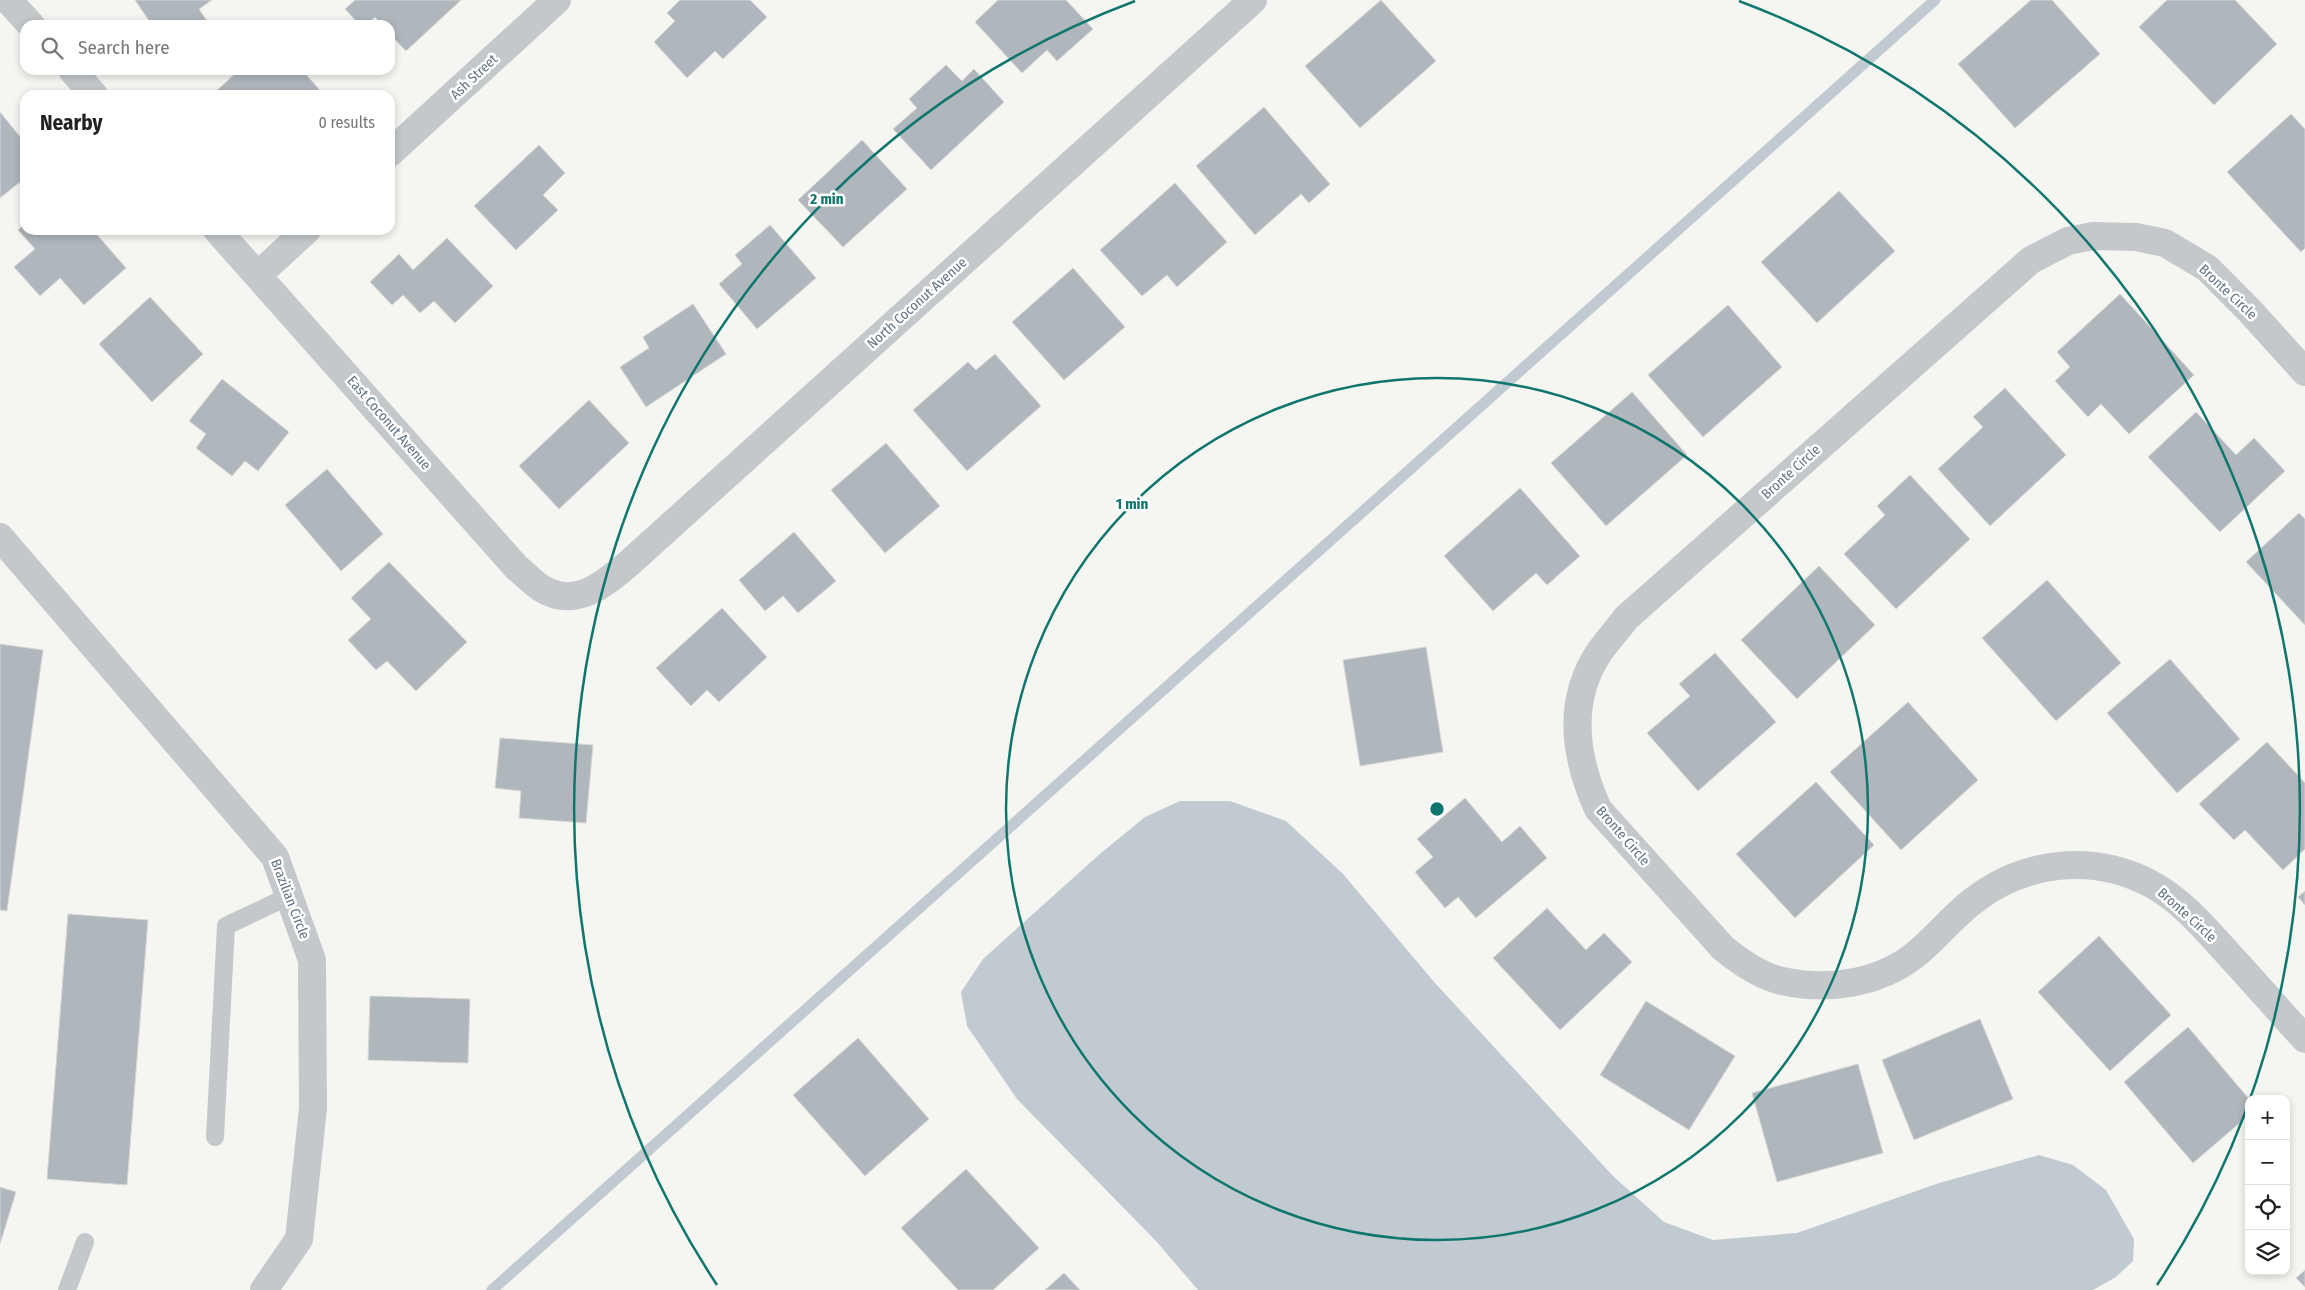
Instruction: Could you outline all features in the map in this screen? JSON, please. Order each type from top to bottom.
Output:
[{"type":"street","points":[[8,0],[26,20]]},
{"type":"street","name":"Ash Street","points":[[395,149],[557,0]]},
{"type":"street","name":"North Coconut Avenue","points":[[574,596],[598,589],[627,565],[1253,0]]},
{"type":"street","points":[[76,75],[90,90]]},
{"type":"street","name":"East Coconut Avenue","points":[[222,235],[517,568],[542,588],[556,594],[574,596]]},
{"type":"street","points":[[258,275],[302,235]]},
{"type":"street","name":"Bronte Circle","points":[[2305,372],[2249,310],[2207,268],[2165,243],[2136,237],[2093,236],[2068,241],[2032,260],[1626,618],[1600,652],[1589,671],[1578,703],[1576,730],[1586,783],[1598,809],[1723,948],[1746,966],[1781,981],[1847,984],[1882,974],[1914,955],[1974,900],[2012,878],[2042,867],[2070,864],[2103,867],[2130,874],[2152,884],[2175,900],[2200,923],[2305,1039]]},
{"type":"street","name":"Brazilian Circle","points":[[0,537],[275,857],[312,960],[313,1108],[299,1240],[264,1290]]},
{"type":"lane","points":[[215,1137],[226,926],[289,896]]},
{"type":"lane","points":[[67,1290],[85,1242]]},
{"type":"shaded area","points":[[1180,801],[1230,801],[1286,821],[1343,874],[1435,983],[1613,1176],[1664,1222],[1713,1240],[1797,1233],[1939,1183],[2039,1155],[2073,1165],[2106,1190],[2134,1239],[2133,1261],[2116,1277],[2093,1290],[1198,1290],[1157,1242],[1017,1099],[967,1026],[961,992],[983,959],[1101,853],[1145,817]]},
{"type":"building","points":[[135,0],[212,0],[199,9],[206,20],[149,20]]},
{"type":"building","points":[[355,0],[461,0],[406,51],[395,39],[395,20],[378,20],[375,17],[372,20],[355,20],[345,9]]},
{"type":"building","points":[[680,0],[750,0],[767,17],[723,59],[715,51],[687,78],[654,42],[675,21],[667,13]]},
{"type":"building","points":[[998,0],[1066,0],[1093,29],[1057,61],[1047,50],[1022,73],[975,22]]},
{"type":"building","points":[[1381,0],[1436,61],[1360,128],[1305,66]]},
{"type":"building","points":[[2031,0],[2052,0],[2100,54],[2015,128],[1958,64]]},
{"type":"building","points":[[2167,0],[2235,0],[2277,44],[2214,105],[2139,27]]},
{"type":"building","points":[[946,65],[962,81],[974,69],[1004,102],[931,170],[893,129],[917,108],[909,99]]},
{"type":"building","points":[[234,75],[306,75],[319,89],[318,90],[217,90]]},
{"type":"building","points":[[1264,107],[1330,184],[1309,203],[1301,194],[1255,235],[1196,166]]},
{"type":"building","points":[[0,112],[20,137],[20,182],[0,198]]},
{"type":"building","points":[[2291,114],[2305,129],[2305,248],[2301,252],[2227,172]]},
{"type":"building","points":[[862,140],[907,189],[843,247],[798,200]]},
{"type":"building","points":[[539,145],[565,173],[543,195],[558,210],[516,250],[474,206]]},
{"type":"building","points":[[1175,183],[1227,242],[1177,287],[1167,275],[1142,296],[1100,250]]},
{"type":"building","points":[[1839,191],[1895,251],[1817,323],[1761,262]]},
{"type":"building","points":[[770,225],[816,278],[757,329],[719,284],[742,264],[735,255]]},
{"type":"building","points":[[22,235],[97,235],[126,268],[84,305],[60,278],[40,296],[14,267],[35,249]]},
{"type":"building","points":[[447,238],[493,286],[455,323],[434,301],[420,313],[403,295],[392,305],[370,282],[399,254],[413,270]]},
{"type":"building","points":[[1073,268],[1125,327],[1064,380],[1012,322]]},
{"type":"building","points":[[2120,294],[2194,375],[2129,434],[2101,404],[2088,417],[2055,381],[2070,367],[2057,352]]},
{"type":"building","points":[[150,297],[203,354],[152,402],[99,344]]},
{"type":"building","points":[[693,304],[726,354],[646,407],[620,367],[649,348],[643,337]]},
{"type":"building","points":[[1728,305],[1782,367],[1703,437],[1648,375]]},
{"type":"building","points":[[995,354],[1041,406],[967,471],[913,410],[968,362],[976,370]]},
{"type":"building","points":[[222,379],[289,432],[258,471],[245,461],[232,476],[196,448],[206,434],[189,421]]},
{"type":"building","points":[[2005,388],[2066,455],[1990,526],[1938,469],[1983,427],[1973,417]]},
{"type":"building","points":[[1632,392],[1687,455],[1606,526],[1551,463]]},
{"type":"building","points":[[589,400],[629,443],[559,509],[519,466]]},
{"type":"building","points":[[2196,412],[2236,455],[2254,438],[2285,471],[2220,532],[2148,457]]},
{"type":"building","points":[[886,443],[940,506],[885,553],[831,490]]},
{"type":"building","points":[[327,469],[383,534],[341,571],[285,505]]},
{"type":"building","points":[[1910,475],[1970,539],[1896,609],[1844,554],[1885,515],[1877,506]]},
{"type":"building","points":[[1520,488],[1580,556],[1547,585],[1536,573],[1493,611],[1444,556]]},
{"type":"building","points":[[2299,513],[2305,519],[2305,625],[2246,562]]},
{"type":"building","points":[[794,532],[836,581],[798,613],[783,596],[765,611],[739,580]]},
{"type":"building","points":[[389,562],[467,642],[416,691],[387,661],[376,670],[348,640],[371,619],[351,598]]},
{"type":"building","points":[[1819,566],[1875,625],[1797,699],[1741,640]]},
{"type":"building","points":[[2047,580],[2121,663],[2056,721],[1982,638]]},
{"type":"building","points":[[722,608],[767,657],[719,702],[707,690],[691,706],[656,668]]},
{"type":"building","points":[[0,644],[43,650],[7,911],[0,910]]},
{"type":"building","points":[[1426,647],[1443,752],[1360,766],[1343,660]]},
{"type":"building","points":[[1715,653],[1776,722],[1698,791],[1647,733],[1690,696],[1679,684]]},
{"type":"building","points":[[2170,659],[2240,739],[2177,793],[2107,713]]},
{"type":"building","points":[[1908,702],[1978,780],[1901,850],[1830,772]]},
{"type":"building","points":[[500,738],[593,745],[586,823],[519,818],[521,791],[495,788]]},
{"type":"building","points":[[2267,742],[2305,783],[2305,849],[2283,870],[2245,830],[2234,840],[2199,804]]},
{"type":"building","points":[[1816,782],[1874,845],[1795,918],[1736,854]]},
{"type":"building","points":[[1465,798],[1502,842],[1520,826],[1547,858],[1476,918],[1458,897],[1445,908],[1415,872],[1433,857],[1417,839]]},
{"type":"building","points":[[2305,891],[2305,905],[2298,897]]},
{"type":"building","points":[[1547,908],[1586,950],[1604,933],[1632,962],[1560,1030],[1493,958]]},
{"type":"building","points":[[68,914],[148,920],[127,1185],[47,1179]]},
{"type":"building","points":[[2099,936],[2171,1015],[2110,1071],[2038,992]]},
{"type":"building","points":[[370,996],[470,999],[468,1063],[368,1060]]},
{"type":"building","points":[[1646,1001],[1735,1056],[1689,1130],[1600,1075]]},
{"type":"building","points":[[1980,1019],[2013,1099],[1914,1140],[1882,1060]]},
{"type":"building","points":[[2188,1027],[2246,1095],[2245,1118],[2193,1163],[2124,1082]]},
{"type":"building","points":[[858,1038],[929,1119],[865,1176],[793,1095]]},
{"type":"building","points":[[1858,1064],[1883,1153],[1777,1182],[1752,1093]]},
{"type":"building","points":[[966,1169],[1039,1248],[993,1290],[958,1290],[901,1228]]},
{"type":"building","points":[[0,1187],[16,1192],[0,1244]]},
{"type":"building","points":[[2305,1270],[2305,1287],[2296,1278]]},
{"type":"building","points":[[1064,1273],[1080,1290],[1045,1290]]},
{"type":"waterway","points":[[492,1290],[1935,0]]}]
